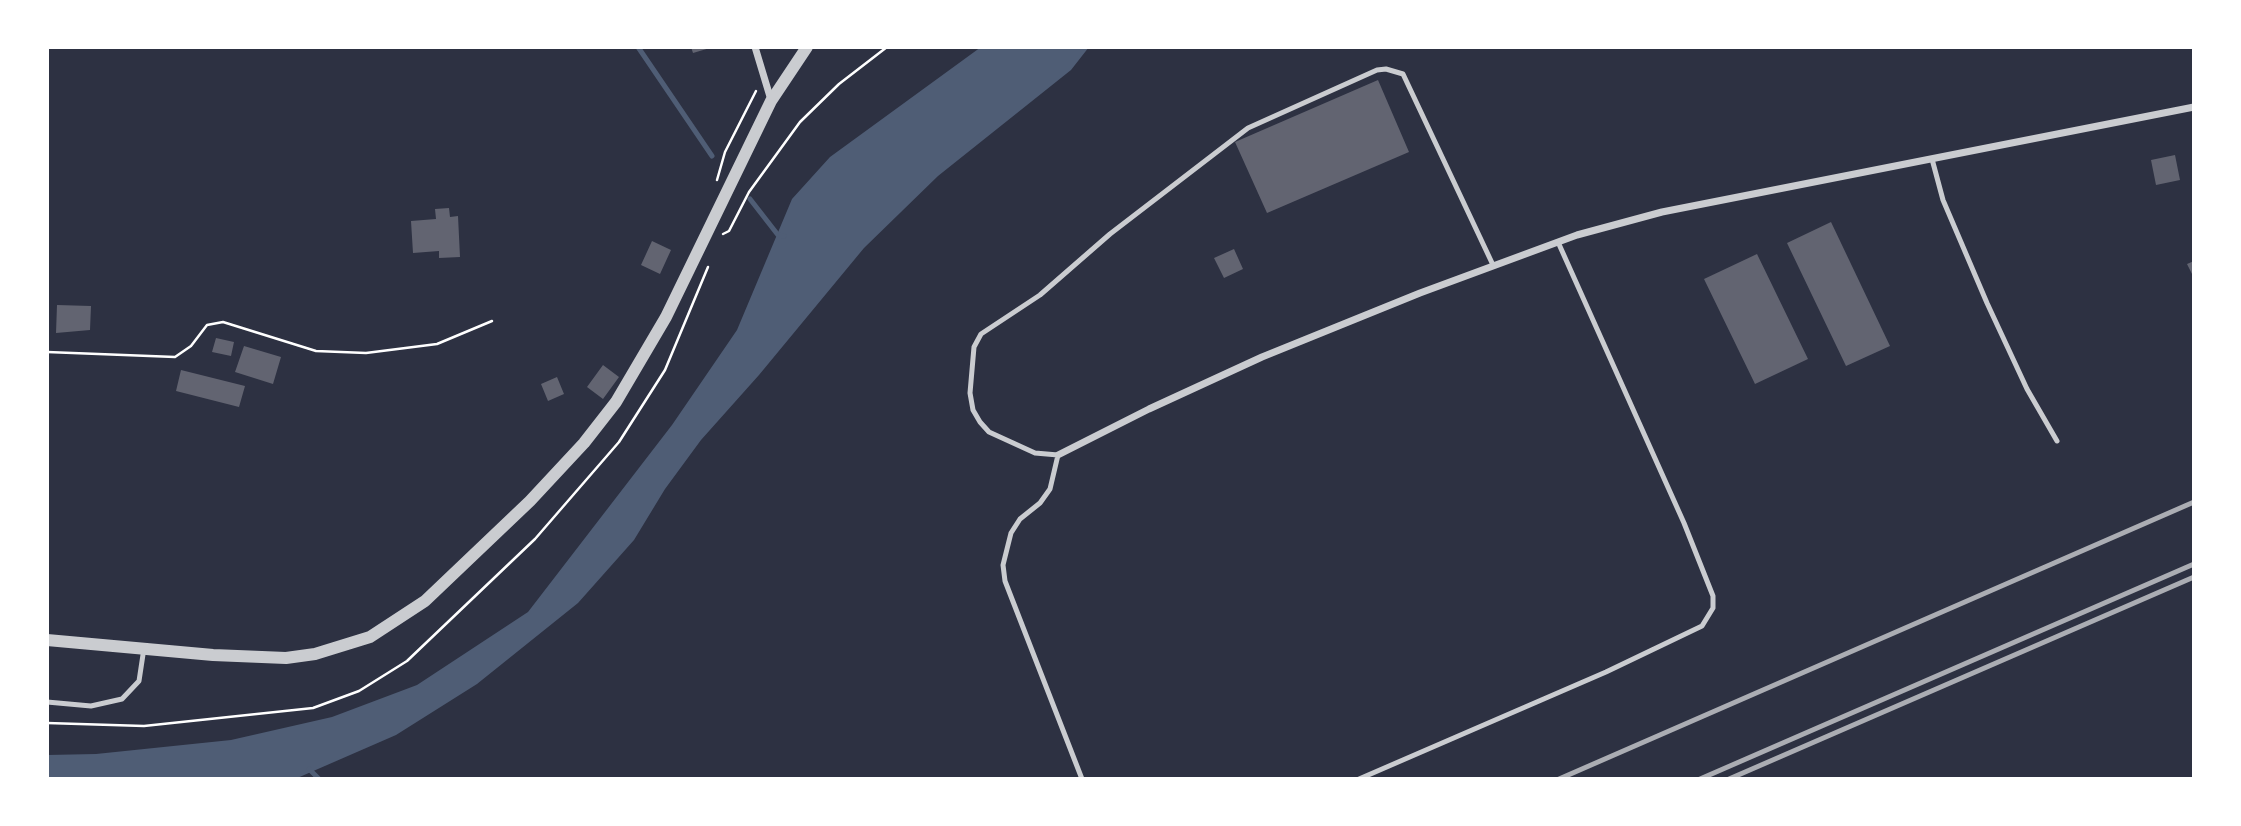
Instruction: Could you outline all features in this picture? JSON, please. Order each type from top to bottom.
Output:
[{"type":"street","points":[[755,47],[771,101]]},
{"type":"street","points":[[47,639],[268,658],[315,654],[370,637],[425,601],[530,501],[584,443],[616,402],[666,317],[771,101],[807,47]]},
{"type":"street","points":[[1058,456],[1149,408],[1262,357],[1493,265],[1558,242],[1662,212],[2194,107]]},
{"type":"lane","points":[[1082,779],[1005,581],[1003,565],[1011,533],[1020,519],[1040,503],[1050,489],[1058,456],[1035,453],[989,432],[980,422],[970,393],[974,347],[981,334],[1040,295],[1110,234],[1248,128],[1377,70],[1386,69],[1403,75],[1493,265]]},
{"type":"lane","points":[[1931,159],[1943,200],[1987,303],[2026,389],[2057,441]]},
{"type":"lane","points":[[1359,779],[1593,678],[1702,626],[1713,608],[1713,596],[1684,523],[1558,242]]},
{"type":"lane","points":[[47,702],[91,706],[122,699],[139,681],[144,648]]},
{"type":"path","points":[[726,225],[721,237],[729,232],[749,192],[800,122],[839,84],[887,47]]},
{"type":"path","points":[[723,197],[717,186],[716,174],[753,94],[765,81]]},
{"type":"path","points":[[47,723],[144,726],[303,710],[359,691],[407,661],[535,539],[619,442],[665,370],[710,261]]},
{"type":"path","points":[[47,352],[175,357],[191,346],[207,325],[223,322],[316,351],[366,353],[438,344],[492,321]]},
{"type":"water","points":[[981,47],[1089,47],[1071,70],[938,176],[864,248],[759,375],[701,440],[665,489],[634,540],[578,603],[477,684],[396,735],[295,779],[47,779],[47,755],[96,754],[231,740],[332,717],[417,685],[528,612],[672,425],[737,330],[792,199],[830,157]]},
{"type":"building","points":[[691,47],[710,47],[710,48],[693,53]]},
{"type":"building","points":[[1378,80],[1409,152],[1267,213],[1235,142]]},
{"type":"building","points":[[2175,155],[2180,180],[2156,185],[2151,160]]},
{"type":"building","points":[[449,208],[450,217],[458,216],[460,257],[439,258],[439,251],[413,253],[411,221],[436,219],[435,209]]},
{"type":"building","points":[[1831,222],[1890,346],[1846,366],[1787,243]]},
{"type":"building","points":[[652,241],[671,250],[660,274],[641,265]]},
{"type":"building","points":[[1234,249],[1243,269],[1224,278],[1214,258]]},
{"type":"building","points":[[1757,254],[1808,359],[1755,384],[1704,279]]},
{"type":"building","points":[[2194,261],[2194,278],[2187,264]]},
{"type":"building","points":[[57,305],[91,306],[90,330],[56,333]]},
{"type":"building","points":[[216,338],[234,342],[231,356],[212,352]]},
{"type":"building","points":[[244,346],[281,357],[273,384],[235,372]]},
{"type":"building","points":[[603,365],[619,377],[603,399],[587,387]]},
{"type":"building","points":[[181,370],[245,386],[239,407],[176,391]]},
{"type":"building","points":[[557,377],[564,394],[548,401],[541,384]]},
{"type":"waterway","points":[[638,47],[712,156]]},
{"type":"waterway","points":[[750,199],[778,235],[784,236]]},
{"type":"waterway","points":[[309,769],[319,779]]},
{"type":"railway","points":[[1559,779],[2194,502]]},
{"type":"railway","points":[[1700,779],[2194,564]]},
{"type":"railway","points":[[1729,779],[2194,577]]}]
